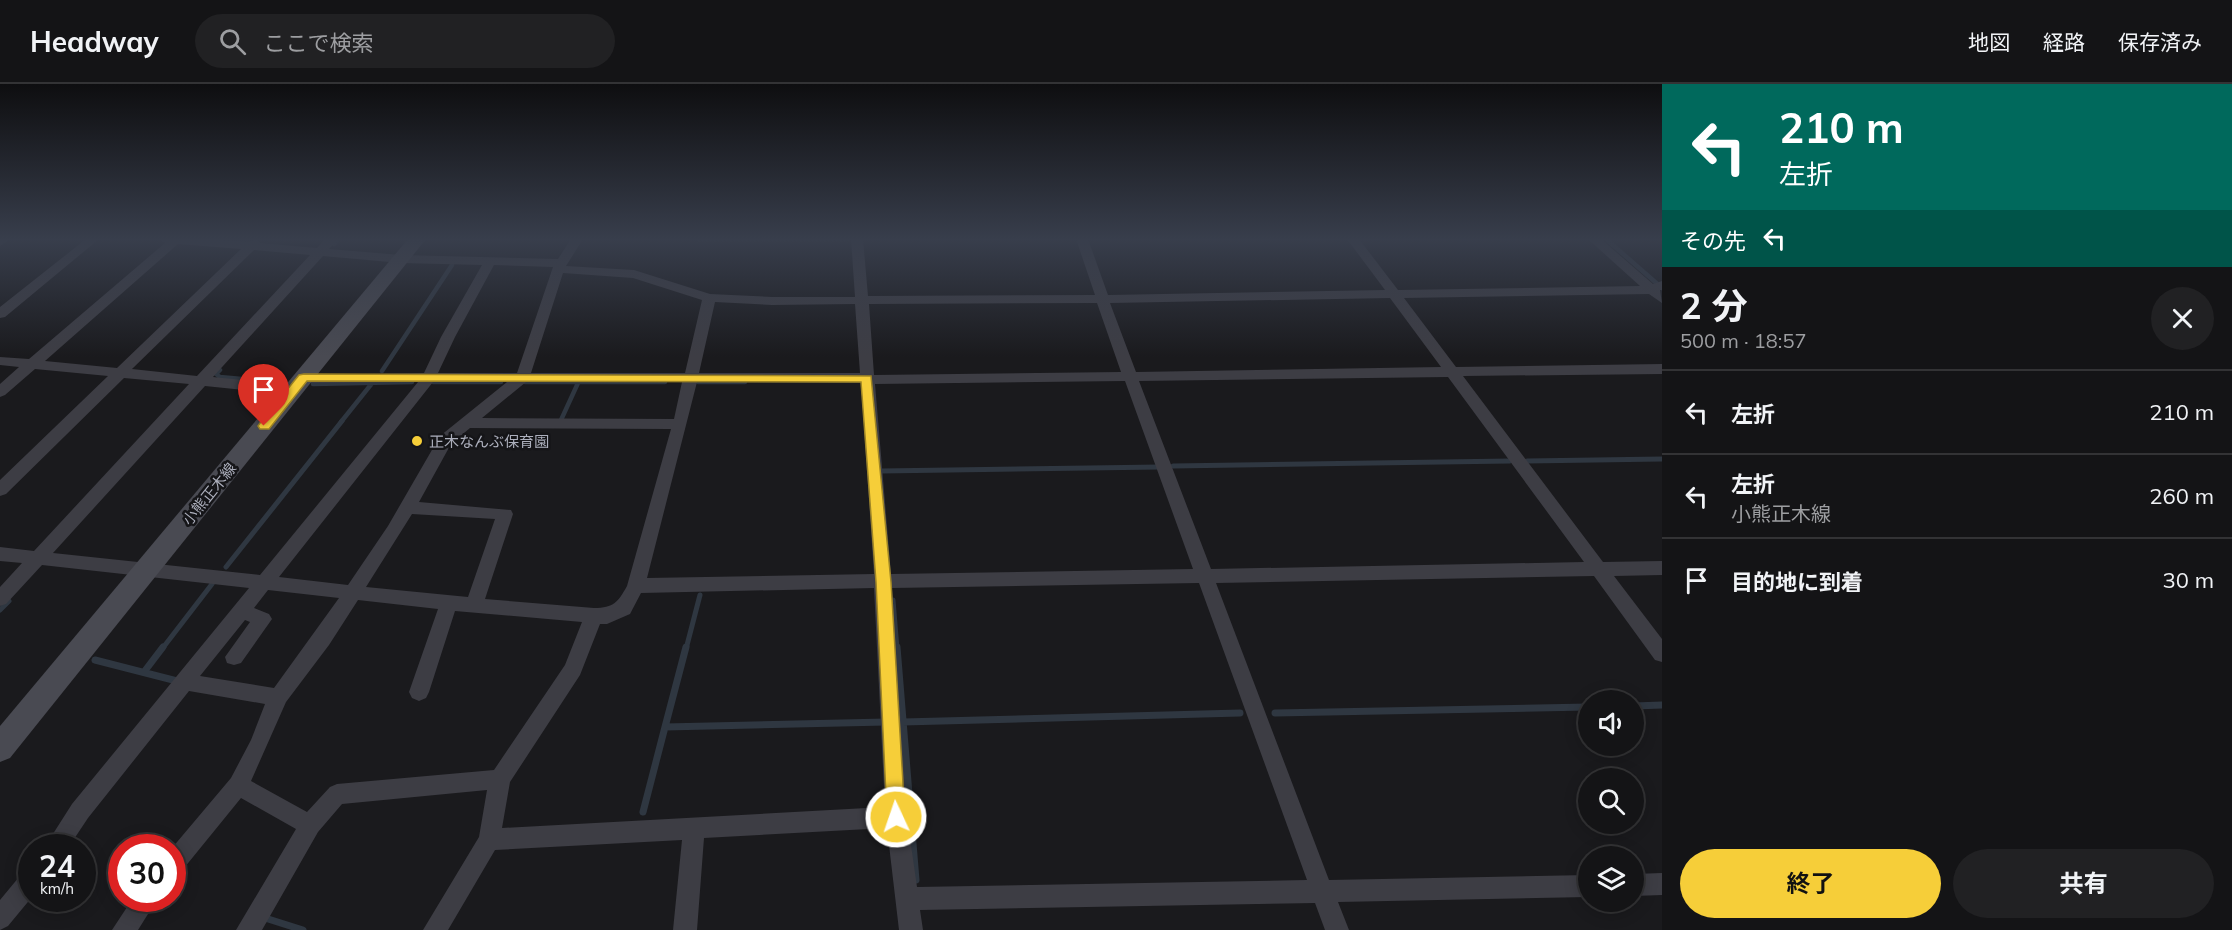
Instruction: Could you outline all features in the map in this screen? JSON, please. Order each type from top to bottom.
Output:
[{"type":"main road","name":"小熊正木線","points":[[0,748],[385,278]]},
{"type":"street","points":[[0,314],[44,278]]},
{"type":"street","points":[[0,392],[127,278]]},
{"type":"street","points":[[0,490],[218,278]]},
{"type":"street","points":[[0,599],[297,278]]},
{"type":"street","points":[[65,834],[263,581],[357,469],[429,378],[448,337],[480,278]]},
{"type":"street","points":[[186,848],[238,785],[259,744],[278,697],[322,639],[407,507],[445,440],[522,378],[556,278]]},
{"type":"street","points":[[648,278],[709,298],[862,301],[1657,290]]},
{"type":"street","points":[[860,278],[883,582],[896,817],[911,930]]},
{"type":"street","points":[[1095,278],[1337,930]]},
{"type":"street","points":[[1382,278],[1662,654]]},
{"type":"street","points":[[1643,278],[1657,290]]},
{"type":"street","points":[[0,554],[449,603],[607,616],[624,609],[636,586],[680,423],[709,298]]},
{"type":"street","points":[[0,361],[120,374],[298,384],[429,378],[691,377],[867,378],[879,380],[1662,369]]},
{"type":"street","points":[[464,423],[680,423]]},
{"type":"street","points":[[407,507],[505,514],[474,605]]},
{"type":"street","points":[[636,586],[1662,568]]},
{"type":"street","points":[[419,692],[449,603]]},
{"type":"street","points":[[234,657],[263,619],[240,610]]},
{"type":"street","points":[[435,930],[489,840],[500,779],[573,669],[594,616]]},
{"type":"street","points":[[185,682],[278,697]]},
{"type":"street","points":[[248,930],[264,907],[310,825],[337,794],[500,779]]},
{"type":"street","points":[[238,785],[310,825]]},
{"type":"street","points":[[489,840],[896,817]]},
{"type":"street","points":[[684,930],[694,828]]},
{"type":"street","points":[[1644,885],[1662,884]]},
{"type":"street","points":[[908,899],[1578,886]]},
{"type":"street","points":[[0,918],[18,896]]},
{"type":"street","points":[[124,930],[137,912]]},
{"type":"waterway","points":[[382,371],[443,278]]},
{"type":"waterway","points":[[1651,278],[1662,288]]},
{"type":"waterway","points":[[220,370],[216,374],[220,377],[284,383]]},
{"type":"waterway","points":[[372,383],[412,382]]},
{"type":"waterway","points":[[433,382],[501,382]]},
{"type":"waterway","points":[[525,382],[665,382]]},
{"type":"waterway","points":[[698,382],[745,382]]},
{"type":"waterway","points":[[313,384],[372,383]]},
{"type":"waterway","points":[[341,422],[372,383]]},
{"type":"waterway","points":[[561,420],[578,383]]},
{"type":"waterway","points":[[226,567],[342,421]]},
{"type":"waterway","points":[[1527,461],[1662,459]]},
{"type":"waterway","points":[[1173,466],[1510,461]]},
{"type":"waterway","points":[[881,471],[1159,467]]},
{"type":"waterway","points":[[162,649],[212,584]]},
{"type":"waterway","points":[[686,649],[700,595]]},
{"type":"waterway","points":[[893,600],[897,649]]},
{"type":"waterway","points":[[0,610],[9,601]]},
{"type":"waterway","points":[[144,672],[163,647]]},
{"type":"waterway","points":[[665,727],[686,647]]},
{"type":"waterway","points":[[897,647],[903,722]]},
{"type":"waterway","points":[[95,660],[177,681]]},
{"type":"waterway","points":[[1644,706],[1662,705]]},
{"type":"waterway","points":[[1275,713],[1578,707]]},
{"type":"waterway","points":[[903,722],[1240,713]]},
{"type":"waterway","points":[[665,727],[886,722]]},
{"type":"waterway","points":[[903,722],[916,880]]},
{"type":"waterway","points":[[643,812],[665,727]]},
{"type":"waterway","points":[[256,930],[265,918],[303,930]]},
{"type":"place","name":"正木なんぶ保育園","points":[[417,441]]},
{"type":"route","points":[[264,426],[304,378],[867,378],[883,582],[896,817]]}]
